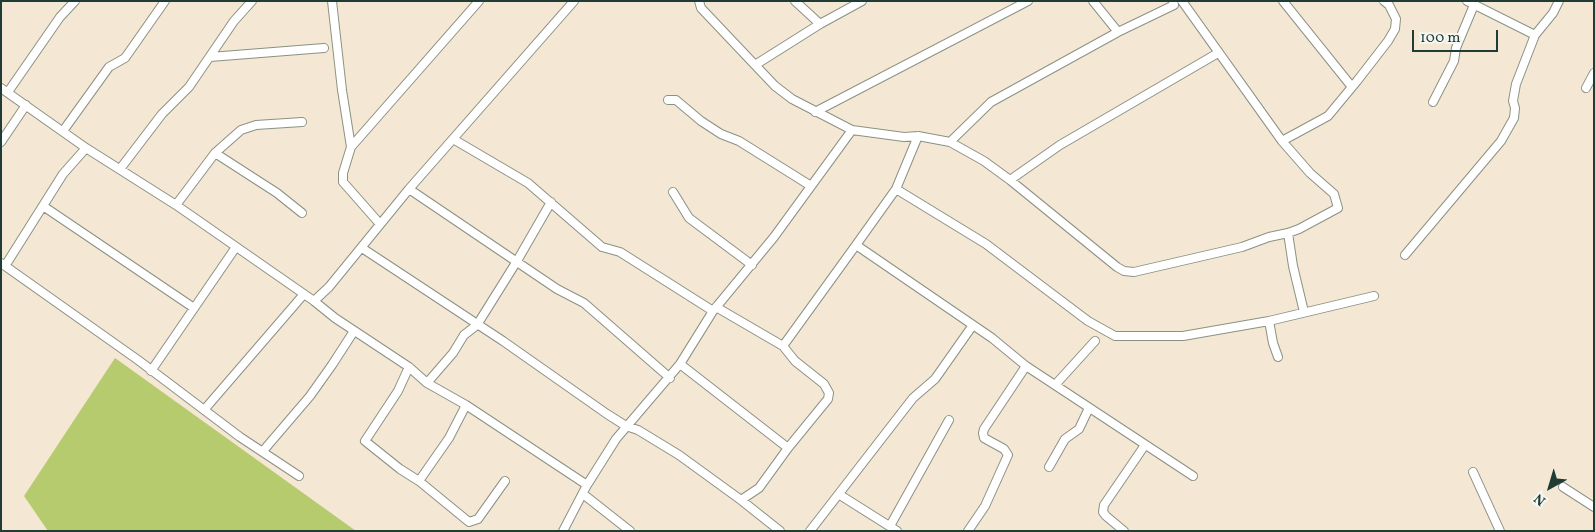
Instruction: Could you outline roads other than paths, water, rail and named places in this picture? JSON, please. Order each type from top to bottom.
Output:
[{"type":"street","points":[[75,1],[60,17],[5,90],[86,148],[176,205],[236,246],[314,301],[334,318],[410,366],[427,383],[466,405],[587,485]]},
{"type":"street","points":[[63,131],[109,66],[125,58],[164,1]]},
{"type":"street","points":[[120,169],[162,114],[189,87],[234,21],[252,1]]},
{"type":"street","points":[[332,1],[350,147],[343,182],[380,224]]},
{"type":"street","points":[[350,147],[479,1]]},
{"type":"street","points":[[314,301],[329,287],[380,224],[574,1]]},
{"type":"street","points":[[698,1],[701,8],[754,65],[775,86],[792,99],[852,130],[904,137],[918,136],[950,142],[984,161],[1010,180],[1124,271],[1134,272],[1242,247],[1269,237],[1288,233],[1338,208],[1334,194],[1310,173],[1282,141],[1182,1]]},
{"type":"street","points":[[795,1],[820,24]]},
{"type":"street","points":[[754,65],[820,24],[862,1]]},
{"type":"street","points":[[815,112],[1028,1]]},
{"type":"street","points":[[1093,1],[1118,32]]},
{"type":"street","points":[[950,142],[991,102],[1118,32],[1174,5],[1173,1]]},
{"type":"street","points":[[1283,1],[1352,87]]},
{"type":"street","points":[[1404,256],[1501,141],[1514,118],[1515,108],[1513,101],[1516,84],[1535,35],[1553,13],[1559,1]]},
{"type":"street","points":[[1282,141],[1328,116],[1388,41],[1395,29],[1396,19],[1388,3]]},
{"type":"street","points":[[1433,102],[1454,61],[1456,48],[1471,3],[1535,35]]},
{"type":"street","points":[[210,57],[324,48]]},
{"type":"street","points":[[1010,180],[1060,145],[1218,53]]},
{"type":"street","points":[[1586,88],[1594,73]]},
{"type":"street","points":[[668,100],[676,100],[701,121],[721,134],[739,141],[811,186]]},
{"type":"street","points":[[1,142],[26,105]]},
{"type":"street","points":[[176,205],[216,153],[241,130],[256,125],[302,122]]},
{"type":"street","points":[[563,531],[587,485],[626,426],[670,378],[715,309],[789,218],[852,130]]},
{"type":"street","points":[[783,346],[896,189],[918,136]]},
{"type":"street","points":[[454,139],[528,184],[602,247],[620,252],[715,309],[783,346],[795,361],[824,384],[829,393],[828,399],[788,448],[759,488],[741,500]]},
{"type":"street","points":[[86,148],[64,174],[3,265],[299,476]]},
{"type":"street","points":[[216,153],[277,193],[302,213]]},
{"type":"street","points":[[410,189],[557,289],[584,303],[670,378]]},
{"type":"street","points":[[896,189],[986,244],[1088,321],[1115,336],[1183,336],[1269,322],[1374,296]]},
{"type":"street","points":[[673,192],[689,218],[752,265]]},
{"type":"street","points":[[427,383],[453,353],[464,335],[477,325],[551,202]]},
{"type":"street","points":[[43,206],[194,308]]},
{"type":"street","points":[[1288,233],[1293,266],[1304,312]]},
{"type":"street","points":[[856,245],[992,338],[1026,366],[1192,476]]},
{"type":"street","points":[[151,371],[236,246]]},
{"type":"street","points":[[362,248],[503,341],[626,426],[638,430],[679,455],[780,531]]},
{"type":"street","points":[[204,410],[304,294]]},
{"type":"street","points":[[1269,322],[1278,357]]},
{"type":"street","points":[[810,531],[840,495],[913,398],[935,379],[973,325]]},
{"type":"street","points":[[263,451],[310,396],[354,330]]},
{"type":"street","points":[[1055,385],[1088,351],[1095,341]]},
{"type":"street","points":[[680,364],[788,448]]},
{"type":"street","points":[[410,366],[398,391],[365,440],[470,522],[478,519],[505,481]]},
{"type":"street","points":[[968,531],[985,506],[1008,455],[1004,449],[984,438],[984,429],[1026,366]]},
{"type":"street","points":[[419,481],[449,438],[466,405]]},
{"type":"street","points":[[1049,467],[1065,439],[1079,429],[1089,408]]},
{"type":"street","points":[[840,495],[893,528],[949,420]]},
{"type":"street","points":[[1124,531],[1106,516],[1104,505],[1145,445]]},
{"type":"street","points":[[1472,472],[1500,531]]},
{"type":"street","points":[[1563,487],[1594,507]]},
{"type":"street","points":[[583,494],[630,531]]}]
